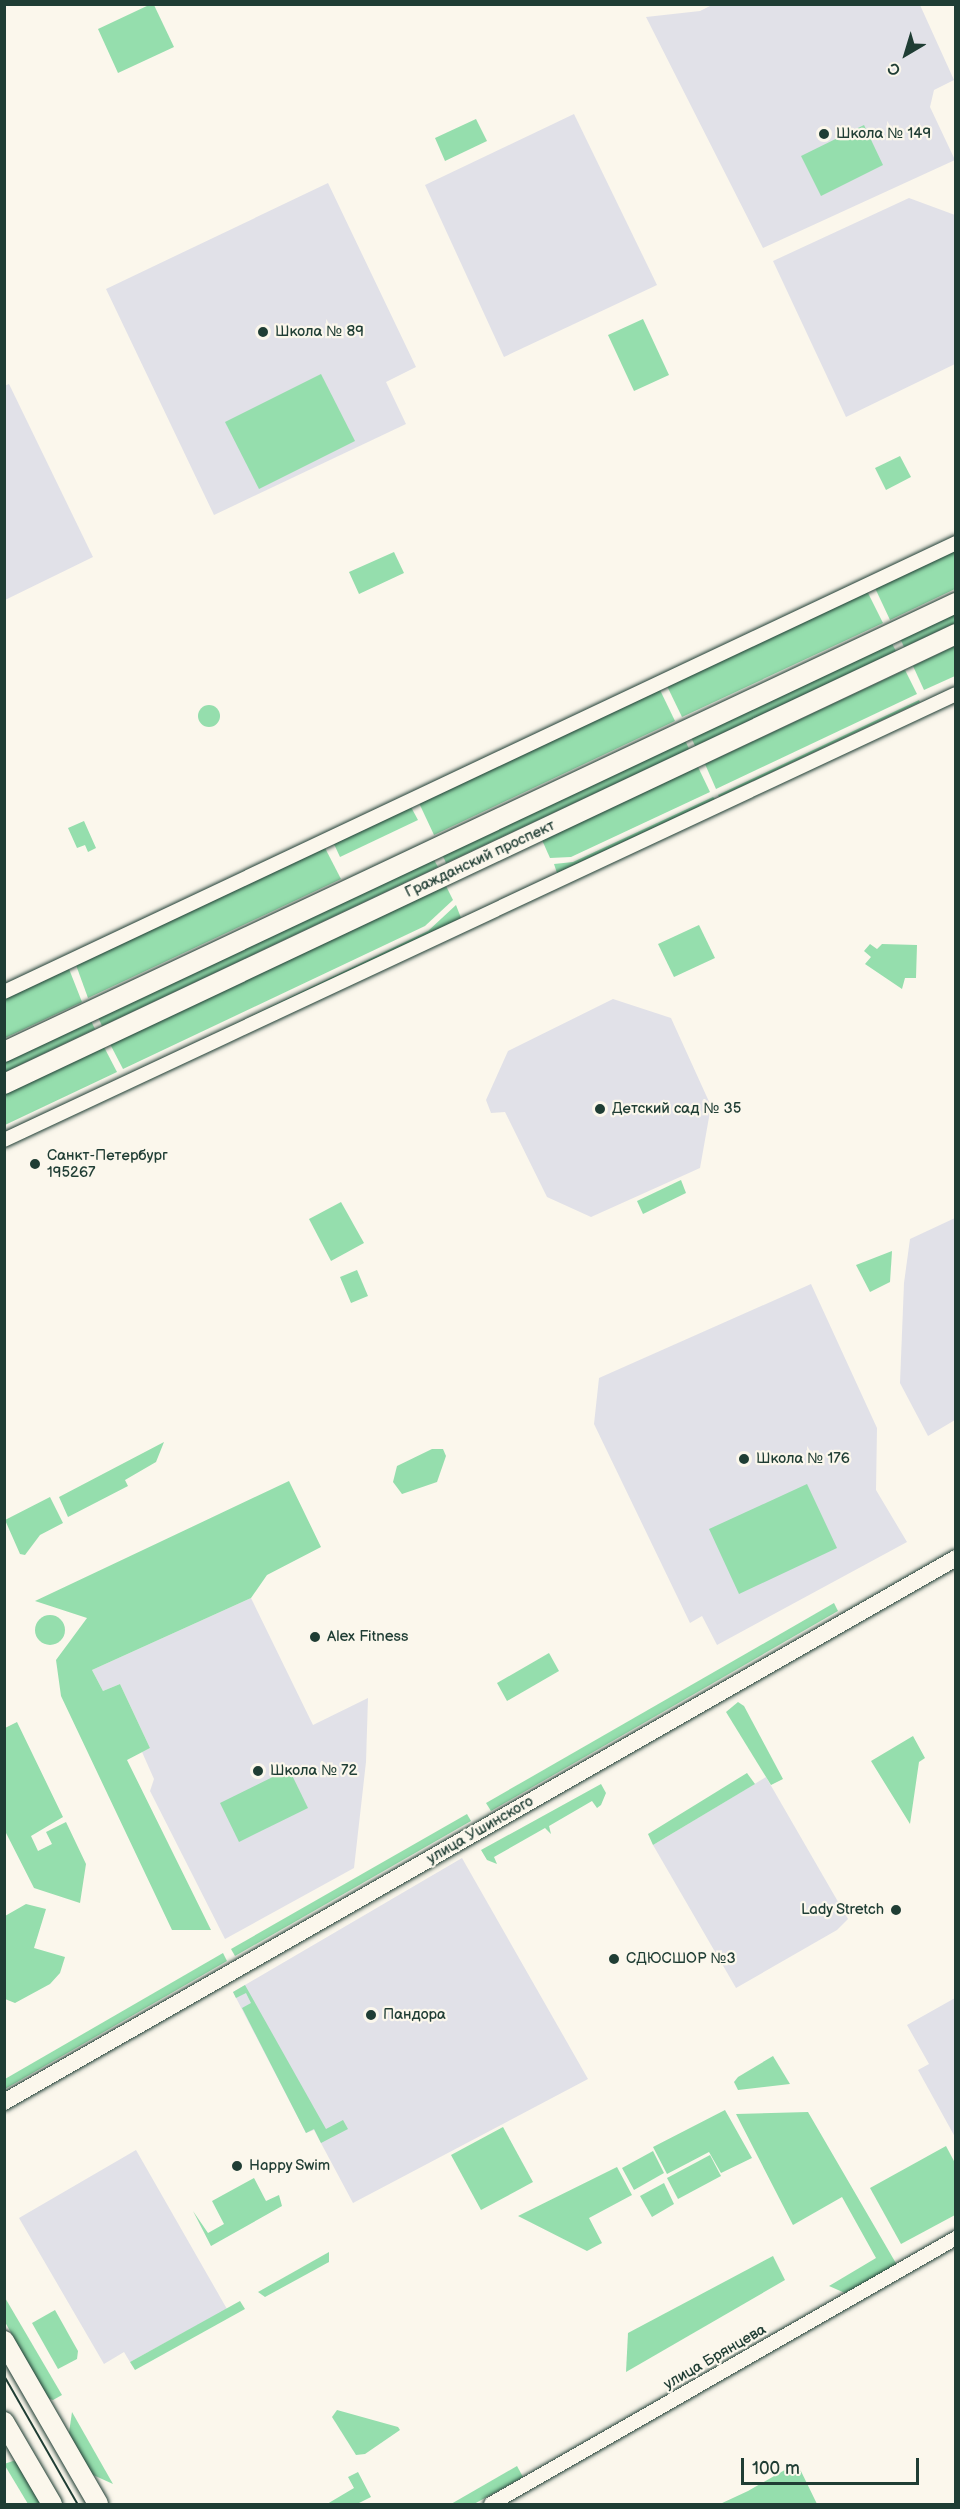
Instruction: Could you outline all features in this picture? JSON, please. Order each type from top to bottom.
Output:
[{"type":"main road","name":"Гражданский проспект","points":[[4,1052],[956,603]]},
{"type":"main road","name":"Гражданский проспект","points":[[4,1084],[956,634]]},
{"type":"main road","points":[[4,2341],[98,2505]]},
{"type":"main road","points":[[4,2422],[52,2505]]},
{"type":"street","points":[[4,992],[956,543]]},
{"type":"street","points":[[4,1140],[956,694]]},
{"type":"street","name":"улица Ушинского","points":[[4,2102],[956,1558]]},
{"type":"street","name":"улица Брянцева","points":[[491,2505],[956,2238]]},
{"type":"shaded area","name":"Школа № 149","points":[[714,4],[920,5],[954,80],[934,90],[930,107],[955,160],[763,248],[646,17],[700,11]]},
{"type":"shaded area","points":[[574,114],[657,285],[504,357],[425,185]]},
{"type":"shaded area","name":"Школа № 89","points":[[328,183],[416,367],[386,382],[406,424],[214,515],[106,289]]},
{"type":"shaded area","points":[[909,198],[955,215],[955,364],[846,417],[773,261]]},
{"type":"shaded area","points":[[9,384],[93,557],[5,600],[4,386]]},
{"type":"shaded area","name":"Детский сад № 35","points":[[613,999],[671,1018],[711,1106],[700,1168],[591,1217],[547,1197],[505,1112],[491,1113],[486,1100],[508,1051]]},
{"type":"shaded area","points":[[955,1218],[955,1420],[928,1436],[900,1383],[904,1283],[910,1239]]},
{"type":"shaded area","name":"Школа № 176","points":[[811,1284],[877,1428],[876,1490],[907,1542],[717,1645],[702,1616],[690,1623],[594,1424],[599,1378]]},
{"type":"shaded area","name":"Школа № 72","points":[[251,1598],[313,1725],[368,1698],[366,1762],[354,1868],[225,1939],[150,1791],[154,1779],[142,1752],[150,1748],[120,1684],[103,1691],[92,1670]]},
{"type":"shaded area","points":[[766,1777],[848,1919],[837,1930],[736,1988],[653,1845]]},
{"type":"shaded area","points":[[462,1858],[588,2079],[353,2203],[314,2130],[306,2133],[233,1992]]},
{"type":"shaded area","points":[[955,1998],[955,2137],[918,2070],[929,2064],[907,2025]]},
{"type":"shaded area","points":[[136,2150],[227,2309],[130,2362],[124,2352],[104,2364],[19,2218]]},
{"type":"green space","points":[[149,5],[154,5],[174,47],[118,73],[98,29]]},
{"type":"green space","points":[[476,119],[487,141],[445,161],[435,138]]},
{"type":"green space","points":[[864,125],[883,165],[821,196],[801,156]]},
{"type":"green space","points":[[643,319],[669,375],[634,391],[608,335]]},
{"type":"green space","points":[[321,374],[355,441],[259,489],[225,422]]},
{"type":"green space","points":[[900,456],[911,477],[886,490],[875,468]]},
{"type":"green space","points":[[955,550],[955,589],[890,620],[875,588]]},
{"type":"green space","points":[[394,552],[404,573],[359,594],[349,572]]},
{"type":"green space","points":[[867,591],[883,623],[682,717],[667,686]]},
{"type":"green space","points":[[955,611],[955,623],[904,647],[900,638]]},
{"type":"green space","points":[[891,642],[896,651],[695,746],[691,737]]},
{"type":"green space","points":[[955,646],[955,676],[924,690],[913,666]]},
{"type":"green space","points":[[905,670],[917,694],[716,789],[705,764]]},
{"type":"green space","points":[[660,690],[675,721],[434,835],[419,803]]},
{"type":"green space","points":[[919,700],[920,702],[719,797],[718,795]]},
{"type":"green space","points":[[209,705],[219,712],[220,716],[213,726],[209,727],[199,720],[198,716],[205,706]]},
{"type":"green space","points":[[685,740],[689,749],[446,863],[442,854]]},
{"type":"green space","points":[[698,767],[710,792],[571,857],[550,858],[542,840]]},
{"type":"green space","points":[[713,797],[715,799],[557,873],[554,864],[573,862]]},
{"type":"green space","points":[[411,807],[418,820],[340,857],[334,844]]},
{"type":"green space","points":[[84,821],[96,848],[88,852],[85,845],[77,848],[68,828]]},
{"type":"green space","points":[[325,848],[341,879],[88,998],[76,965]]},
{"type":"green space","points":[[433,858],[438,867],[102,1026],[98,1017]]},
{"type":"green space","points":[[446,886],[453,900],[425,926],[123,1069],[110,1044]]},
{"type":"green space","points":[[456,905],[461,918],[127,1076],[428,931]]},
{"type":"green space","points":[[699,925],[715,958],[674,977],[658,944]]},
{"type":"green space","points":[[870,944],[877,949],[882,944],[917,945],[916,978],[905,978],[902,989],[865,964],[871,957],[864,951]]},
{"type":"green space","points":[[69,969],[82,1002],[5,1038],[5,999]]},
{"type":"green space","points":[[91,1021],[95,1029],[5,1072],[4,1061]]},
{"type":"green space","points":[[104,1047],[117,1072],[5,1125],[5,1094]]},
{"type":"green space","points":[[681,1180],[686,1193],[643,1214],[637,1201]]},
{"type":"green space","points":[[341,1202],[364,1243],[331,1261],[309,1219]]},
{"type":"green space","points":[[892,1251],[890,1282],[870,1292],[856,1265]]},
{"type":"green space","points":[[357,1270],[368,1296],[351,1303],[340,1277]]},
{"type":"green space","points":[[164,1442],[156,1462],[125,1480],[128,1486],[68,1517],[59,1497]]},
{"type":"green space","points":[[432,1449],[443,1449],[446,1456],[437,1482],[402,1494],[393,1482],[397,1466]]},
{"type":"green space","points":[[289,1481],[321,1547],[267,1575],[251,1598],[92,1670],[103,1691],[120,1684],[150,1748],[127,1760],[211,1930],[172,1930],[61,1696],[56,1660],[87,1618],[35,1601]]},
{"type":"green space","points":[[807,1484],[837,1548],[739,1594],[709,1529]]},
{"type":"green space","points":[[50,1497],[63,1523],[40,1535],[25,1555],[20,1554],[5,1520]]},
{"type":"green space","points":[[834,1603],[838,1611],[491,1811],[486,1803]]},
{"type":"green space","points":[[50,1615],[61,1619],[65,1630],[61,1641],[50,1645],[39,1641],[35,1630],[39,1619]]},
{"type":"green space","points":[[549,1653],[559,1671],[507,1701],[497,1683]]},
{"type":"green space","points":[[738,1702],[744,1706],[783,1779],[771,1785],[726,1712]]},
{"type":"green space","points":[[17,1722],[63,1817],[31,1836],[38,1851],[52,1844],[46,1832],[66,1822],[86,1864],[80,1903],[34,1888],[5,1831],[5,1728]]},
{"type":"green space","points":[[913,1736],[925,1758],[919,1762],[910,1824],[871,1761]]},
{"type":"green space","points":[[289,1769],[308,1808],[239,1842],[220,1803]]},
{"type":"green space","points":[[747,1773],[755,1784],[653,1845],[648,1834]]},
{"type":"green space","points":[[601,1784],[606,1793],[601,1805],[597,1808],[592,1801],[549,1826],[551,1834],[545,1828],[494,1857],[497,1864],[487,1860],[481,1850]]},
{"type":"green space","points":[[467,1814],[471,1821],[235,1956],[231,1949]]},
{"type":"green space","points":[[26,1904],[46,1909],[34,1948],[65,1957],[60,1973],[50,1984],[15,2003],[5,1999],[5,1916]]},
{"type":"green space","points":[[223,1953],[227,1961],[5,2089],[5,2079]]},
{"type":"green space","points":[[245,1985],[326,2129],[343,2120],[348,2129],[321,2143],[314,2129],[306,2133],[242,2008],[251,2003],[246,1993],[236,1998],[233,1992]]},
{"type":"green space","points":[[773,2056],[790,2084],[738,2090],[734,2082],[738,2077]]},
{"type":"green space","points":[[725,2110],[752,2158],[721,2173],[709,2152],[667,2174],[653,2147]]},
{"type":"green space","points":[[808,2112],[897,2265],[845,2293],[829,2286],[876,2258],[842,2197],[793,2225],[736,2114]]},
{"type":"green space","points":[[503,2127],[533,2182],[481,2210],[451,2155]]},
{"type":"green space","points":[[946,2146],[955,2163],[955,2215],[901,2244],[870,2188]]},
{"type":"green space","points":[[653,2151],[664,2173],[634,2190],[622,2168]]},
{"type":"green space","points":[[710,2155],[721,2176],[678,2199],[667,2178]]},
{"type":"green space","points":[[617,2167],[632,2195],[589,2218],[602,2243],[587,2251],[518,2216]]},
{"type":"green space","points":[[254,2178],[266,2201],[279,2195],[282,2206],[211,2246],[193,2211],[208,2233],[224,2224],[212,2201]]},
{"type":"green space","points":[[664,2183],[674,2204],[652,2217],[640,2196]]},
{"type":"green space","points":[[329,2252],[329,2262],[265,2297],[258,2292]]},
{"type":"green space","points":[[773,2256],[785,2280],[626,2372],[628,2333]]},
{"type":"green space","points":[[4,2296],[62,2395],[53,2400],[47,2398],[5,2322]]},
{"type":"green space","points":[[240,2301],[245,2309],[135,2370],[130,2362]]},
{"type":"green space","points":[[55,2310],[78,2351],[77,2359],[58,2369],[32,2323]]},
{"type":"green space","points":[[337,2410],[398,2427],[400,2430],[365,2454],[356,2455],[332,2417]]},
{"type":"green space","points":[[72,2412],[113,2484],[91,2474],[69,2433]]},
{"type":"green space","points":[[17,2462],[42,2504],[28,2504],[4,2464]]},
{"type":"green space","points":[[797,2463],[817,2504],[720,2504],[748,2491]]},
{"type":"green space","points":[[517,2466],[523,2477],[474,2504],[451,2504]]},
{"type":"green space","points":[[358,2472],[371,2497],[357,2504],[327,2504],[354,2488],[348,2477]]},
{"type":"tram line","points":[[4,2375],[78,2504]]},
{"type":"place","name":"Школа № 149","points":[[824,134]]},
{"type":"place","name":"Школа № 89","points":[[263,332]]},
{"type":"place","name":"Детский сад № 35","points":[[600,1109]]},
{"type":"place","name":"Санкт-Петербург 195267","points":[[35,1164]]},
{"type":"place","name":"Школа № 176","points":[[744,1459]]},
{"type":"place","name":"Alex Fitness","points":[[315,1637]]},
{"type":"place","name":"Школа № 72","points":[[258,1771]]},
{"type":"place","name":"Lady Stretch","points":[[896,1910]]},
{"type":"place","name":"СДЮСШОР №3","points":[[614,1959]]},
{"type":"place","name":"Пандора","points":[[371,2015]]},
{"type":"place","name":"Happy Swim","points":[[237,2166]]}]
